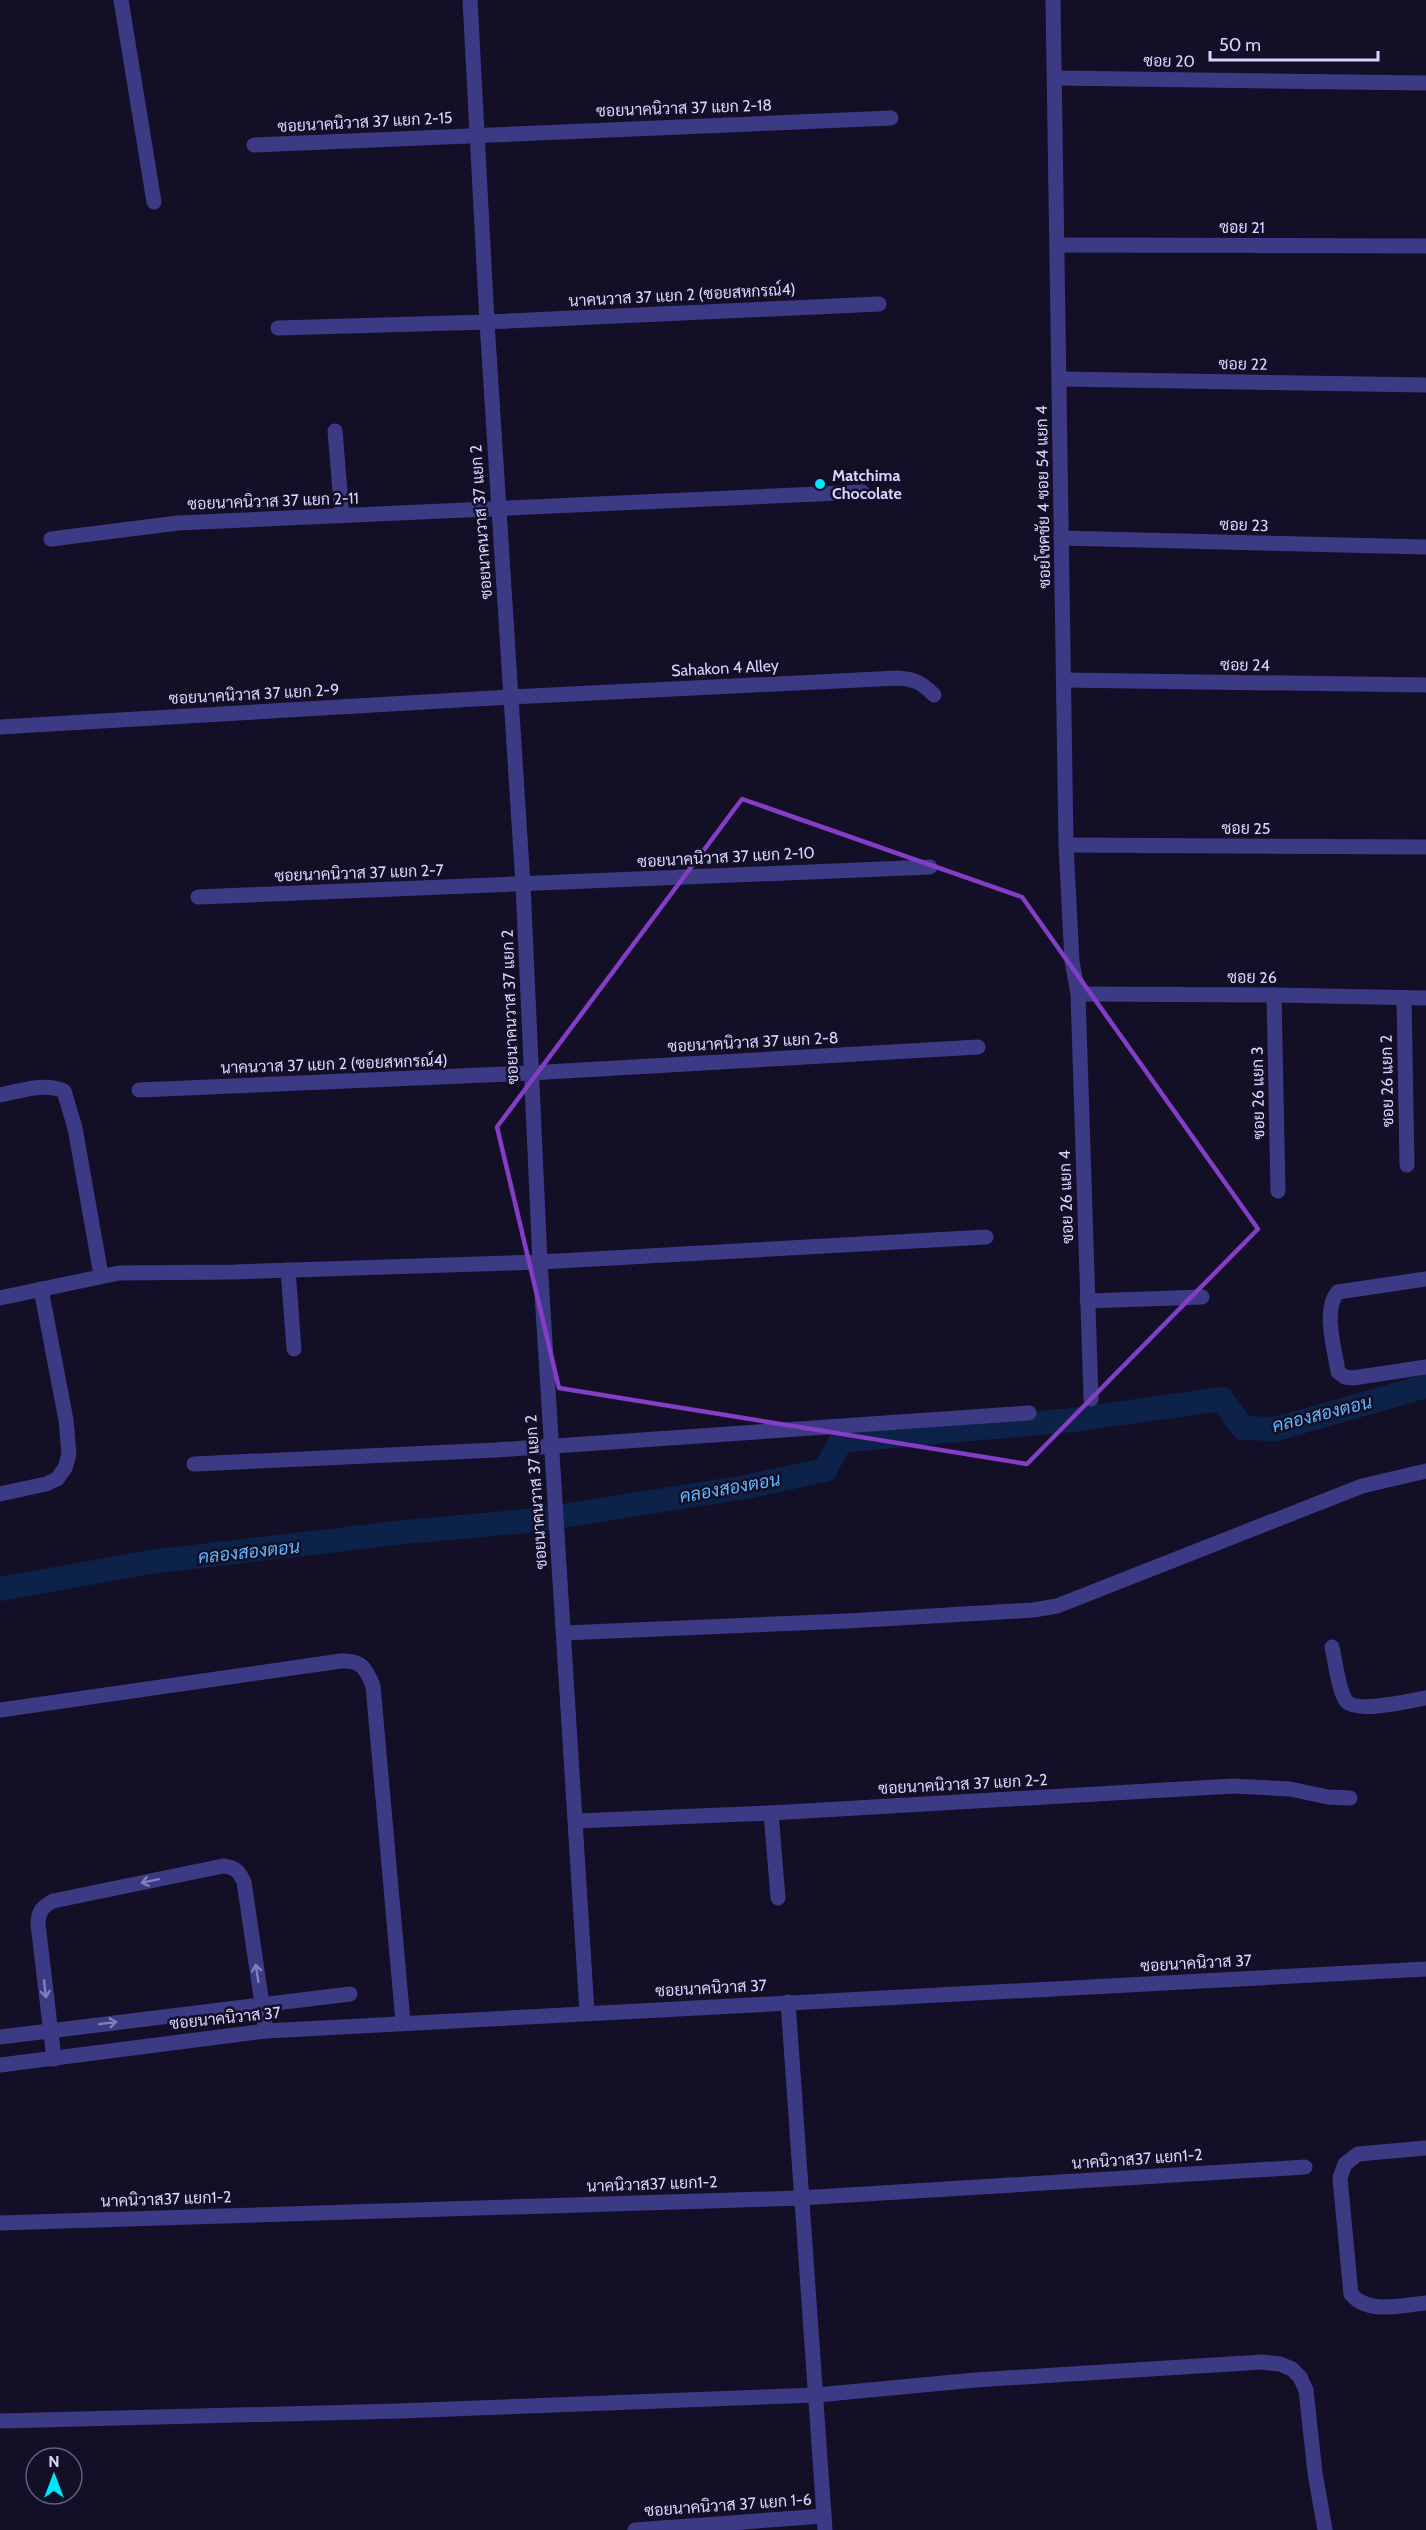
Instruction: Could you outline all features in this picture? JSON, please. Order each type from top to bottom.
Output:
[{"type":"street","points":[[121,0],[154,202]]},
{"type":"street","name":"ซอยนาคนวาส 37 แยก 2","points":[[470,0],[479,134],[487,322],[522,885],[540,1262],[587,2012]]},
{"type":"street","name":"ซอยโชคชัย 4 ซอย 54 แยก 4","points":[[1053,0],[1066,845],[1072,961],[1078,994]]},
{"type":"street","name":"ซอย 20","points":[[1056,78],[1426,83]]},
{"type":"street","name":"ซอยนาคนิวาส 37 แยก 2-18","points":[[479,134],[891,118]]},
{"type":"street","name":"ซอยนาคนิวาส 37 แยก 2-15","points":[[254,145],[479,134]]},
{"type":"street","name":"ซอย 21","points":[[1058,245],[1426,246]]},
{"type":"street","name":"นาคนวาส 37 แยก 2 (ซอยสหกรณ์4)","points":[[278,328],[487,322],[879,304]]},
{"type":"street","name":"ซอย 22","points":[[1060,380],[1426,385]]},
{"type":"street","points":[[335,431],[342,516]]},
{"type":"street","points":[[498,509],[862,492]]},
{"type":"street","name":"ซอยนาคนิวาส 37 แยก 2-11","points":[[51,539],[178,523],[498,509]]},
{"type":"street","name":"ซอย 23","points":[[1061,538],[1426,547]]},
{"type":"street","name":"Sahakon 4 Alley","points":[[511,697],[898,678],[914,679],[924,684],[934,695]]},
{"type":"street","name":"ซอย 24","points":[[1063,680],[1426,685]]},
{"type":"street","name":"ซอยนาคนิวาส 37 แยก 2-9","points":[[0,727],[511,697]]},
{"type":"street","name":"ซอย 25","points":[[1066,845],[1426,847]]},
{"type":"street","name":"ซอยนาคนิวาส 37 แยก 2-10","points":[[522,885],[930,867]]},
{"type":"street","name":"ซอยนาคนิวาส 37 แยก 2-7","points":[[198,897],[522,885]]},
{"type":"street","name":"ซอย 26","points":[[1078,994],[1274,994],[1426,998]]},
{"type":"street","name":"ซอย 26 แยก 4","points":[[1078,994],[1091,1399]]},
{"type":"street","name":"ซอย 26 แยก 3","points":[[1274,994],[1278,1191]]},
{"type":"street","name":"ซอย 26 แยก 2","points":[[1404,998],[1407,1164]]},
{"type":"street","name":"ซอยนาคนิวาส 37 แยก 2-8","points":[[531,1073],[978,1047]]},
{"type":"street","name":"นาคนวาส 37 แยก 2 (ซอยสหกรณ์4)","points":[[139,1090],[531,1073]]},
{"type":"street","points":[[0,1095],[43,1087],[56,1087],[64,1091],[75,1128],[101,1275]]},
{"type":"street","points":[[0,1298],[119,1273],[540,1262],[986,1237]]},
{"type":"street","points":[[288,1270],[294,1349]]},
{"type":"street","points":[[1426,1279],[1338,1292],[1332,1298],[1329,1309],[1338,1372],[1345,1377],[1353,1378],[1426,1367]]},
{"type":"street","points":[[0,1494],[46,1484],[57,1479],[65,1468],[69,1454],[66,1420],[41,1289]]},
{"type":"street","points":[[1087,1301],[1202,1298]]},
{"type":"street","points":[[194,1464],[496,1450],[1029,1413]]},
{"type":"street","points":[[564,1633],[847,1621],[1033,1610],[1057,1606],[1362,1486],[1426,1471]]},
{"type":"street","points":[[1332,1647],[1343,1695],[1347,1702],[1356,1706],[1377,1706],[1426,1698]]},
{"type":"street","points":[[0,1710],[341,1661],[361,1664],[367,1671],[373,1686],[403,2022]]},
{"type":"street","name":"ซอยนาคนิวาส 37 แยก 2-2","points":[[576,1821],[771,1813],[1233,1786],[1280,1788],[1328,1797],[1350,1798]]},
{"type":"street","points":[[771,1813],[778,1898]]},
{"type":"street","points":[[54,2059],[38,1924],[38,1914],[43,1906],[53,1901],[223,1866],[232,1867],[239,1872],[243,1882],[266,2031]]},
{"type":"street","name":"ซอยนาคนิวาส 37","points":[[0,2066],[266,2031],[587,2012],[1426,1969]]},
{"type":"street","points":[[0,2037],[350,1994]]},
{"type":"street","points":[[788,2002],[800,2198],[817,2395],[824,2523]]},
{"type":"street","points":[[1426,2148],[1358,2154],[1346,2164],[1340,2178],[1351,2294],[1360,2303],[1378,2307],[1426,2303]]},
{"type":"street","name":"นาคนิวาส37 แยก1-2","points":[[0,2223],[800,2198],[1305,2167]]},
{"type":"street","points":[[0,2421],[399,2411],[817,2395],[975,2380],[1251,2363],[1280,2364],[1300,2376],[1306,2390],[1315,2473],[1325,2530]]},
{"type":"street","name":"ซอยนาคนิวาส 37 แยก 1-6","points":[[635,2530],[824,2523]]},
{"type":"highlighted area","points":[[742,799],[1022,897],[1258,1229],[1027,1464],[559,1388],[497,1127]]},
{"type":"waterway","name":"คลองสองตอน","points":[[0,1589],[150,1562],[405,1532],[537,1520],[745,1487],[825,1470],[841,1441],[1073,1420],[1222,1399],[1243,1428],[1276,1429],[1426,1386]]},
{"type":"place","name":"Matchima Chocolate","points":[[820,484]]}]
